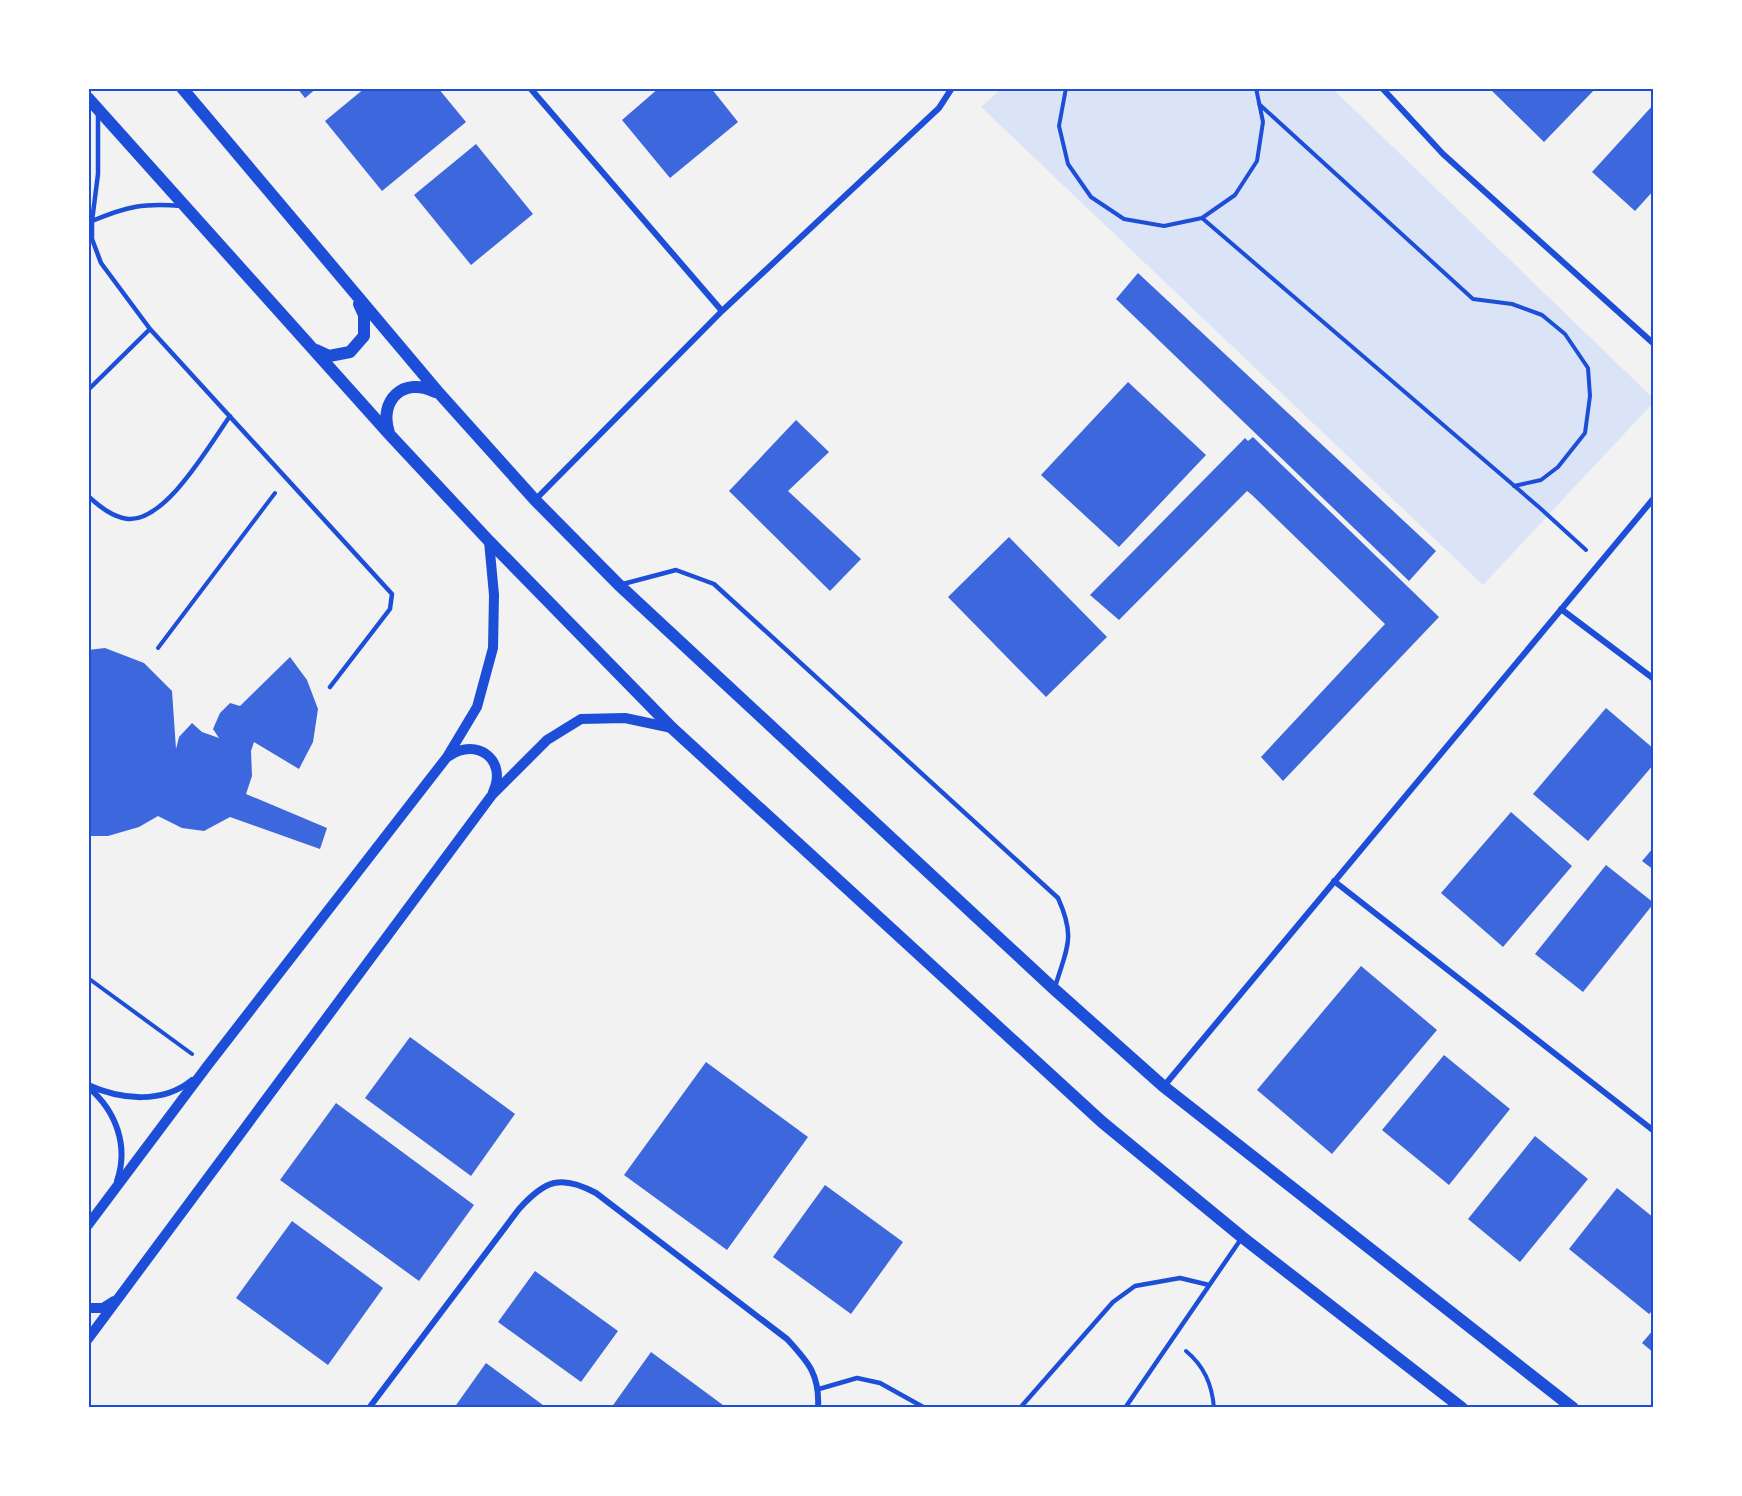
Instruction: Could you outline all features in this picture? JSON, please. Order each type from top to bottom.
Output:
[{"type":"main road","points":[[182,88],[439,393],[535,501],[619,585],[1054,989],[1163,1086],[1573,1407]]},
{"type":"main road","points":[[92,103],[309,347],[489,542],[672,728],[1102,1122],[1242,1237],[1462,1407]]},
{"type":"main road","points":[[309,347],[329,356],[350,352],[364,336],[364,315],[354,294]]},
{"type":"main road","points":[[390,435],[385,421],[388,406],[396,393],[410,387],[426,387],[439,393]]},
{"type":"street","points":[[530,88],[722,311]]},
{"type":"street","points":[[535,501],[722,311],[939,108],[952,88]]},
{"type":"street","points":[[1382,88],[1443,154],[1653,344]]},
{"type":"street","points":[[1163,1086],[1653,498]]},
{"type":"street","points":[[88,1225],[208,1065],[447,757],[477,707],[493,648],[494,595],[489,542]]},
{"type":"street","points":[[1561,609],[1653,680]]},
{"type":"street","points":[[88,1339],[492,795],[548,740],[581,719],[625,718],[672,728]]},
{"type":"street","points":[[447,757],[458,750],[470,748],[482,751],[492,759],[497,771],[497,783],[492,795]]},
{"type":"street","points":[[1334,881],[1653,1131]]},
{"type":"street","points":[[88,1087],[108,1094],[135,1098],[162,1095],[188,1083],[208,1065]]},
{"type":"street","points":[[88,1087],[102,1099],[115,1120],[122,1144],[121,1169],[113,1193]]},
{"type":"street","points":[[369,1407],[519,1209],[534,1192],[555,1182],[576,1183],[596,1193],[787,1338],[812,1366],[819,1389],[818,1407]]},
{"type":"street","points":[[88,1308],[103,1308],[116,1300]]},
{"type":"lane","points":[[92,103],[98,174],[92,239],[101,263],[150,329],[392,594],[390,609],[330,687]]},
{"type":"lane","points":[[92,221],[121,209],[142,205],[184,206]]},
{"type":"lane","points":[[88,390],[150,329]]},
{"type":"lane","points":[[88,496],[103,510],[128,519],[146,516],[161,506],[182,483],[230,416]]},
{"type":"lane","points":[[619,585],[676,570],[714,584],[1058,898],[1067,919],[1070,939],[1054,989]]},
{"type":"lane","points":[[1125,1407],[1242,1237]]},
{"type":"lane","points":[[1020,1407],[1113,1302],[1135,1286],[1180,1278],[1209,1285]]},
{"type":"lane","points":[[819,1389],[857,1378],[880,1383],[925,1407]]},
{"type":"path","points":[[1066,88],[1059,126],[1068,164],[1091,198],[1124,219],[1164,226],[1202,218],[1235,195],[1257,161],[1263,122],[1256,88]]},
{"type":"path","points":[[1259,104],[1473,299],[1512,304],[1542,315],[1565,334],[1577,351],[1588,368],[1590,396],[1585,432],[1558,467],[1541,480],[1515,486]]},
{"type":"path","points":[[1202,218],[1515,486],[1600,562]]},
{"type":"path","points":[[158,648],[286,478]]},
{"type":"path","points":[[88,978],[208,1065]]},
{"type":"path","points":[[1172,1340],[1196,1359],[1210,1381],[1214,1407]]},
{"type":"shaded area","points":[[1001,89],[1333,89],[1653,398],[1653,403],[1483,585],[981,107]]},
{"type":"building","points":[[297,88],[317,88],[305,98]]},
{"type":"building","points":[[365,88],[438,88],[466,122],[382,191],[325,121]]},
{"type":"building","points":[[659,88],[711,88],[738,122],[670,178],[622,120]]},
{"type":"building","points":[[1489,88],[1596,88],[1544,142]]},
{"type":"building","points":[[1654,104],[1654,190],[1635,211],[1592,172]]},
{"type":"building","points":[[476,144],[533,214],[471,265],[414,195]]},
{"type":"building","points":[[1138,273],[1436,551],[1409,581],[1116,299]]},
{"type":"building","points":[[1128,382],[1206,455],[1119,547],[1041,475]]},
{"type":"building","points":[[796,420],[829,452],[788,491],[861,559],[830,591],[729,491]]},
{"type":"building","points":[[1253,437],[1439,617],[1283,781],[1261,757],[1385,624],[1252,495],[1247,491],[1119,620],[1090,595],[1245,438],[1248,441]]},
{"type":"building","points":[[1009,537],[1107,637],[1046,697],[948,597]]},
{"type":"building","points":[[105,648],[144,663],[172,691],[176,749],[179,737],[192,723],[202,732],[219,738],[213,729],[220,713],[230,703],[240,706],[290,657],[307,680],[318,709],[313,742],[299,769],[254,742],[251,751],[252,776],[246,794],[327,828],[320,849],[230,817],[204,831],[182,828],[158,816],[139,827],[108,836],[88,836],[88,650]]},
{"type":"building","points":[[1606,708],[1654,749],[1654,764],[1588,841],[1533,794]]},
{"type":"building","points":[[1511,812],[1572,866],[1503,947],[1441,893]]},
{"type":"building","points":[[1654,847],[1654,870],[1642,861]]},
{"type":"building","points":[[1606,865],[1654,903],[1583,992],[1535,954]]},
{"type":"building","points":[[1361,966],[1437,1030],[1332,1154],[1257,1090]]},
{"type":"building","points":[[410,1037],[515,1114],[471,1176],[365,1098]]},
{"type":"building","points":[[1444,1055],[1510,1109],[1449,1185],[1382,1130]]},
{"type":"building","points":[[706,1062],[808,1137],[727,1250],[624,1175]]},
{"type":"building","points":[[336,1103],[474,1205],[419,1281],[280,1180]]},
{"type":"building","points":[[1535,1136],[1588,1179],[1520,1262],[1468,1219]]},
{"type":"building","points":[[825,1185],[903,1242],[851,1314],[773,1257]]},
{"type":"building","points":[[1617,1188],[1654,1218],[1654,1309],[1649,1314],[1569,1249]]},
{"type":"building","points":[[292,1221],[383,1288],[328,1365],[236,1298]]},
{"type":"building","points":[[535,1271],[618,1331],[581,1382],[498,1322]]},
{"type":"building","points":[[1654,1329],[1654,1353],[1642,1343]]},
{"type":"building","points":[[651,1352],[727,1408],[611,1408]]},
{"type":"building","points":[[486,1363],[547,1408],[454,1408]]}]
